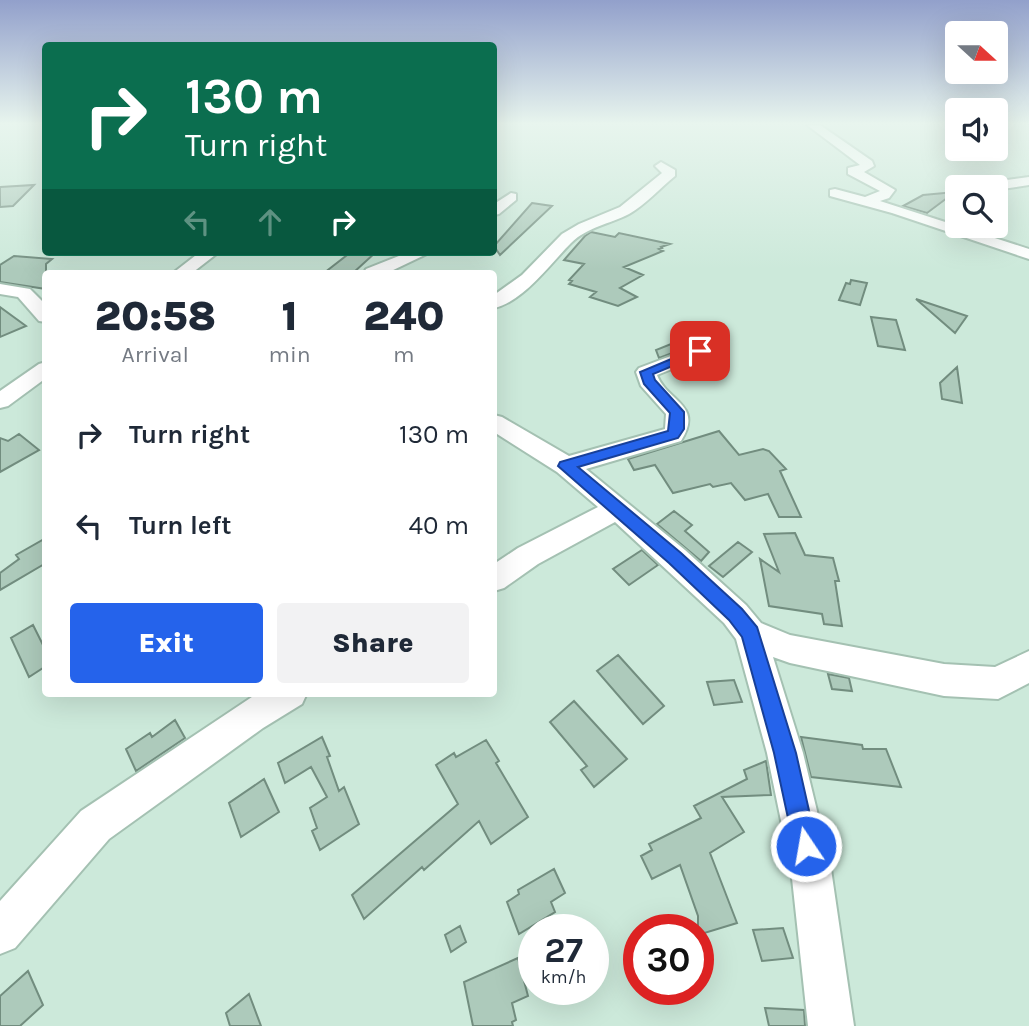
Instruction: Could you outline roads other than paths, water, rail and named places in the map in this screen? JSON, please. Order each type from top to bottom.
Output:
[{"type":"street","points":[[497,301],[528,279],[568,237],[584,227],[625,210],[670,173]]},
{"type":"street","points":[[856,173],[888,190],[884,195],[863,202]]},
{"type":"street","points":[[1008,184],[1029,181]]},
{"type":"street","points":[[835,193],[1029,254]]},
{"type":"street","points":[[497,209],[511,197]]},
{"type":"street","points":[[185,270],[205,256]]},
{"type":"street","points":[[379,270],[413,256]]},
{"type":"street","points":[[0,289],[24,293],[42,313]]},
{"type":"street","points":[[566,466],[673,435],[677,429],[677,412],[648,381],[646,372],[700,351]]},
{"type":"street","points":[[0,401],[42,371]]},
{"type":"street","points":[[497,424],[566,466],[675,558],[735,614],[750,633],[785,753],[811,869],[831,1026]]},
{"type":"street","points":[[497,577],[528,556],[617,509]]},
{"type":"street","points":[[750,633],[790,649],[944,680],[998,683],[1029,666]]},
{"type":"street","points":[[0,933],[95,825],[251,716],[283,697]]}]
